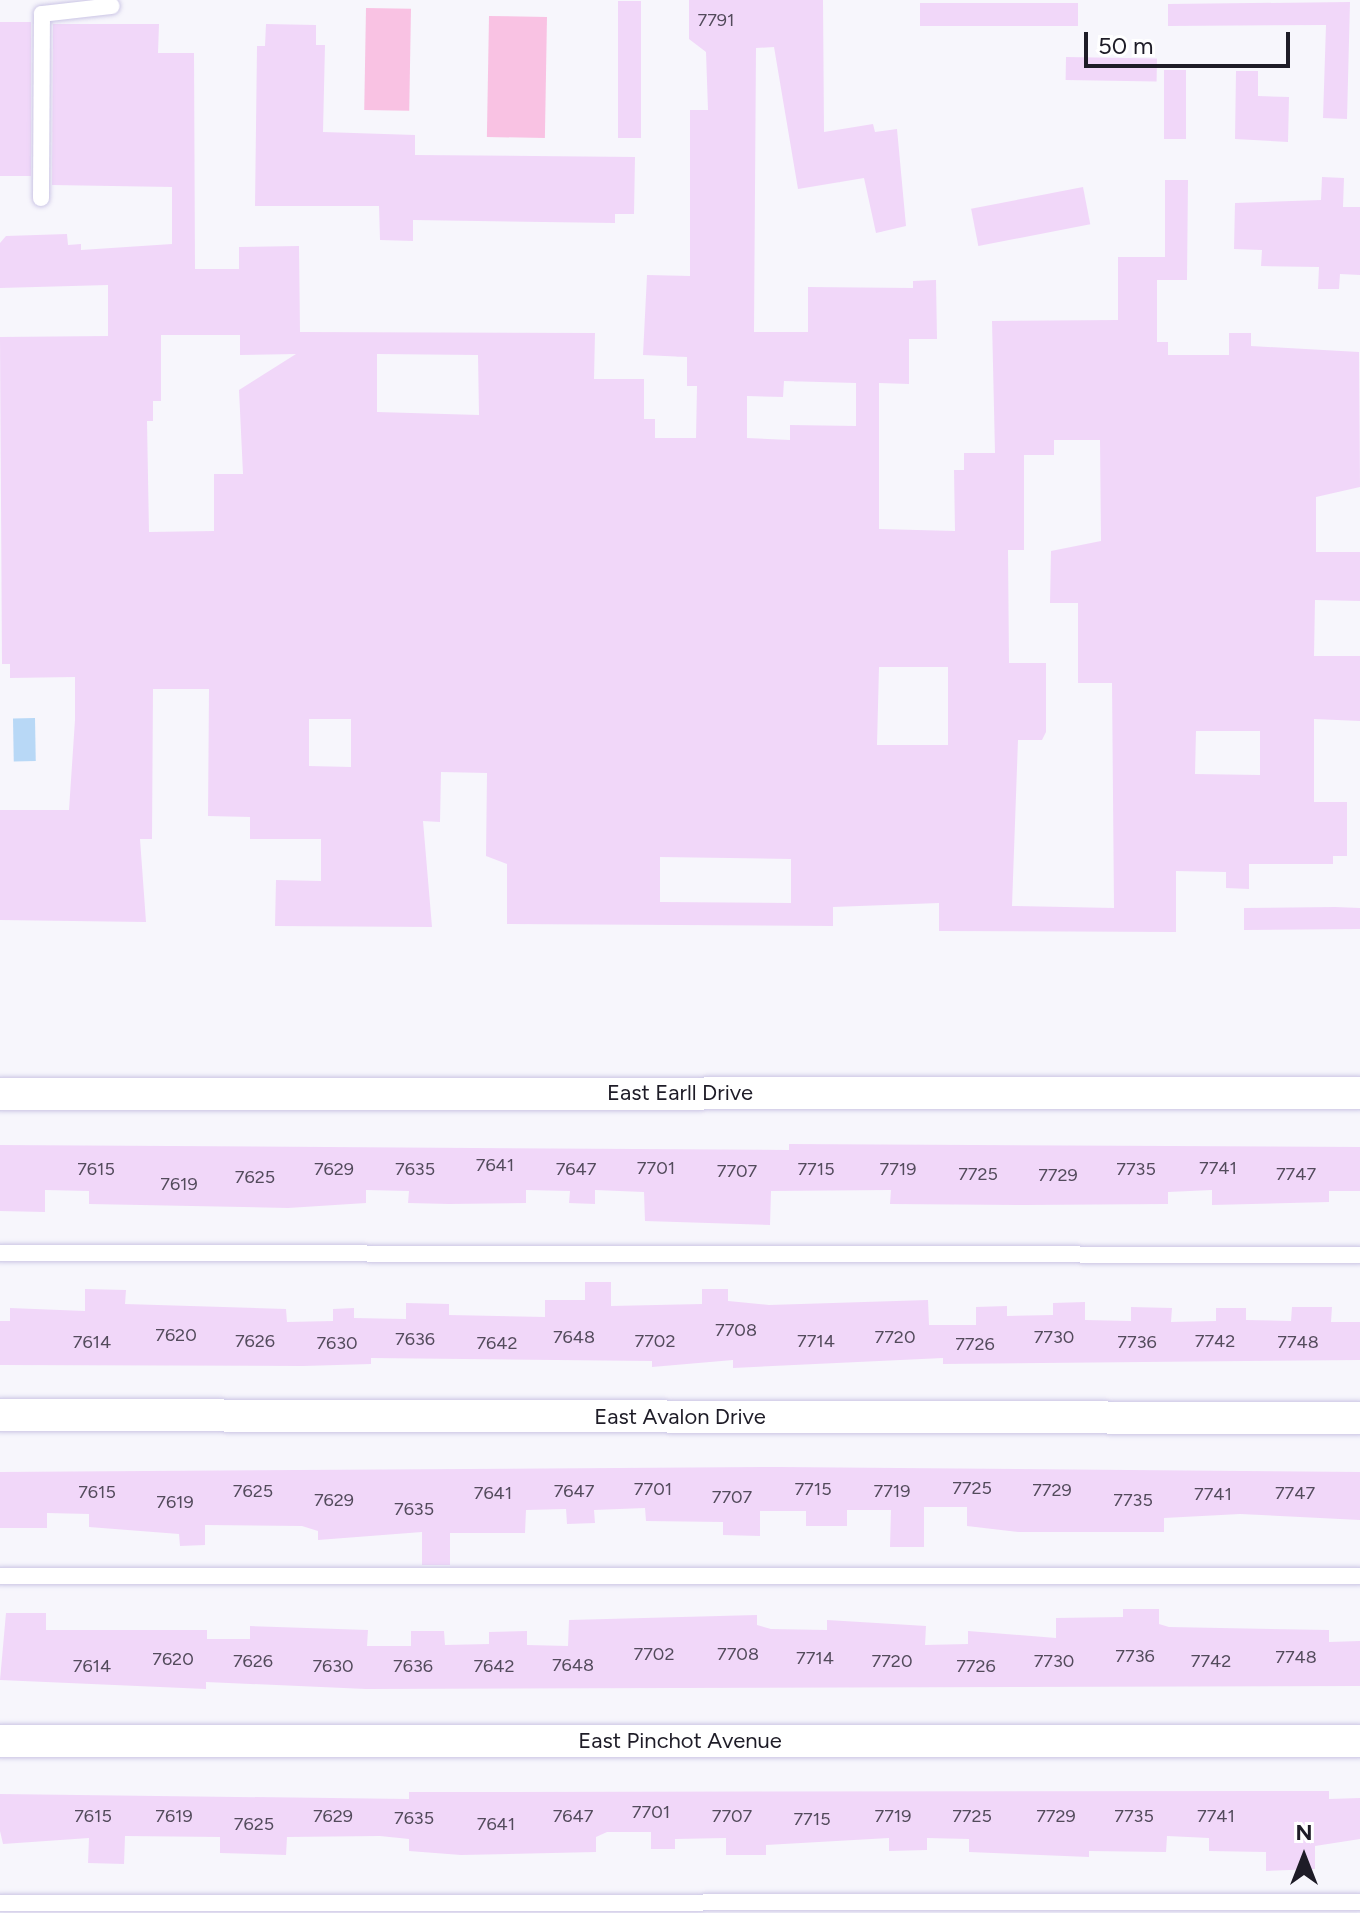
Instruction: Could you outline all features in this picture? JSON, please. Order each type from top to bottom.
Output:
[{"type":"street","name":"East Earll Drive","points":[[0,1094],[1360,1093]]},
{"type":"street","name":"East Avalon Drive","points":[[0,1415],[1360,1418]]},
{"type":"street","name":"East Pinchot Avenue","points":[[0,1741],[1360,1741]]},
{"type":"lane","points":[[41,198],[42,14],[112,6]]},
{"type":"lane","points":[[0,1253],[1360,1255]]},
{"type":"lane","points":[[0,1576],[1360,1576]]},
{"type":"lane","points":[[0,1903],[1360,1902]]},
{"type":"shaded area","points":[[366,8],[411,9],[409,111],[364,110]]},
{"type":"shaded area","points":[[489,16],[547,17],[545,138],[487,137]]},
{"type":"water","points":[[13,718],[35,718],[36,761],[14,761]]},
{"type":"building","points":[[689,0],[823,0],[824,132],[873,124],[875,132],[897,129],[906,226],[876,233],[864,178],[798,189],[774,47],[756,48],[754,332],[808,332],[808,287],[913,288],[913,281],[936,280],[937,339],[909,339],[909,384],[879,383],[879,529],[955,531],[954,470],[964,470],[964,453],[995,453],[992,321],[1118,320],[1118,257],[1165,257],[1165,180],[1188,180],[1187,280],[1157,280],[1157,342],[1168,342],[1168,355],[1229,355],[1229,333],[1251,333],[1251,346],[1359,352],[1360,487],[1316,497],[1316,552],[1360,552],[1360,601],[1315,600],[1314,656],[1360,656],[1360,721],[1314,719],[1314,802],[1347,802],[1347,856],[1333,856],[1333,864],[1249,864],[1249,889],[1226,888],[1226,872],[1176,871],[1176,932],[939,931],[939,903],[833,907],[833,926],[507,924],[507,864],[486,856],[487,773],[441,772],[440,822],[423,821],[432,927],[275,926],[276,880],[321,881],[321,839],[250,839],[250,817],[208,816],[209,689],[153,689],[152,839],[140,839],[146,922],[0,920],[0,810],[69,810],[75,677],[10,678],[10,664],[2,664],[0,337],[108,336],[108,285],[0,288],[0,243],[6,236],[67,234],[68,245],[81,244],[81,250],[172,244],[172,187],[52,185],[53,24],[159,24],[158,53],[194,53],[195,269],[239,269],[239,247],[299,246],[300,332],[595,333],[594,379],[644,379],[644,419],[655,419],[655,438],[696,438],[697,386],[687,386],[687,357],[643,355],[647,275],[690,276],[690,110],[708,110],[706,52],[689,39]],"holes":[[[161,335],[240,335],[240,355],[296,354],[239,390],[243,474],[214,474],[214,531],[149,532],[147,421],[153,421],[153,401],[161,401]],[[377,354],[478,355],[479,415],[377,412]],[[784,381],[856,383],[856,426],[790,425],[790,440],[747,438],[747,396],[783,397]],[[1054,440],[1100,440],[1101,541],[1051,551],[1050,603],[1078,603],[1078,683],[1112,683],[1114,908],[1012,906],[1018,740],[1042,740],[1046,732],[1046,663],[1009,663],[1008,550],[1024,550],[1024,455],[1054,455]],[[879,667],[948,667],[948,745],[877,745]],[[309,719],[351,719],[351,767],[309,766]],[[1196,731],[1260,731],[1260,775],[1195,774]],[[660,857],[791,859],[791,903],[660,902]]]},
{"type":"building","points":[[618,1],[641,1],[641,138],[618,138]]},
{"type":"building","points":[[1350,2],[1347,119],[1323,118],[1326,25],[1168,26],[1168,4]]},
{"type":"building","points":[[920,3],[1078,3],[1078,26],[920,26]]},
{"type":"building","points":[[0,22],[31,22],[31,176],[0,176]]},
{"type":"building","points":[[266,24],[316,25],[316,45],[325,45],[323,132],[415,135],[415,155],[635,157],[634,214],[615,214],[615,223],[413,220],[413,241],[380,240],[379,206],[255,206],[257,46],[265,46]]},
{"type":"building","points":[[1066,57],[1157,59],[1157,82],[1066,80]]},
{"type":"building","points":[[1164,70],[1186,70],[1186,139],[1164,139]]},
{"type":"building","points":[[1236,71],[1258,71],[1258,96],[1289,97],[1288,142],[1235,139]]},
{"type":"building","points":[[1322,177],[1344,178],[1343,207],[1360,207],[1360,275],[1340,274],[1339,289],[1318,289],[1319,267],[1261,266],[1262,250],[1234,249],[1235,203],[1321,200]]},
{"type":"building","points":[[1083,187],[1090,224],[978,246],[971,209]]},
{"type":"building","points":[[1244,908],[1360,908],[1360,929],[1244,930]]},
{"type":"building","points":[[789,1144],[1360,1147],[1360,1191],[1329,1191],[1329,1202],[1212,1205],[1212,1190],[1168,1192],[1168,1204],[1025,1205],[890,1204],[891,1190],[771,1191],[770,1225],[645,1221],[644,1192],[595,1190],[595,1204],[569,1203],[570,1191],[526,1190],[526,1203],[449,1204],[408,1203],[409,1191],[366,1190],[366,1203],[288,1208],[89,1204],[89,1191],[45,1190],[45,1212],[0,1211],[0,1145],[789,1150]]},
{"type":"building","points":[[585,1282],[611,1282],[611,1306],[702,1304],[702,1289],[728,1289],[728,1301],[769,1305],[928,1300],[929,1325],[976,1325],[976,1307],[1007,1306],[1007,1316],[1053,1315],[1053,1303],[1085,1302],[1085,1320],[1131,1321],[1131,1307],[1172,1308],[1171,1322],[1216,1321],[1216,1308],[1246,1308],[1246,1320],[1291,1321],[1292,1307],[1332,1307],[1331,1322],[1360,1322],[1360,1360],[943,1364],[943,1358],[733,1368],[733,1360],[652,1367],[652,1361],[371,1358],[371,1364],[303,1366],[0,1365],[0,1321],[10,1321],[10,1308],[85,1311],[85,1289],[126,1290],[125,1304],[286,1309],[287,1322],[333,1321],[333,1309],[354,1308],[354,1318],[406,1319],[406,1303],[449,1304],[449,1315],[545,1317],[545,1300],[585,1300]]},
{"type":"building","points":[[779,1467],[1360,1472],[1360,1520],[1240,1514],[1164,1518],[1164,1532],[1019,1532],[967,1526],[967,1507],[924,1507],[924,1547],[890,1547],[891,1510],[847,1510],[847,1526],[806,1526],[806,1511],[760,1511],[760,1536],[723,1535],[723,1522],[646,1521],[645,1508],[594,1510],[595,1523],[567,1524],[566,1509],[526,1510],[525,1533],[450,1533],[450,1565],[422,1565],[422,1532],[318,1540],[318,1531],[302,1526],[205,1525],[205,1545],[180,1546],[179,1534],[89,1527],[89,1514],[47,1513],[47,1528],[0,1528],[0,1472]]},
{"type":"building","points":[[1123,1609],[1159,1609],[1159,1624],[1169,1627],[1329,1630],[1329,1642],[1360,1641],[1360,1686],[366,1689],[206,1682],[206,1689],[0,1680],[6,1613],[46,1613],[46,1630],[207,1630],[207,1639],[250,1639],[250,1626],[368,1630],[367,1646],[411,1646],[411,1631],[444,1631],[445,1645],[489,1644],[489,1632],[527,1631],[527,1645],[568,1646],[569,1620],[757,1615],[757,1625],[771,1629],[827,1630],[827,1620],[926,1626],[925,1645],[968,1644],[968,1631],[1056,1638],[1056,1618],[1123,1617]]},
{"type":"building","points":[[1329,1791],[1329,1799],[1360,1798],[1360,1839],[1315,1846],[1315,1869],[1266,1871],[1266,1852],[1209,1851],[1209,1838],[1167,1836],[1166,1852],[1089,1851],[1089,1857],[969,1852],[969,1839],[927,1838],[927,1850],[889,1851],[889,1838],[766,1845],[766,1855],[726,1855],[726,1838],[675,1839],[675,1849],[651,1849],[651,1832],[607,1832],[596,1837],[596,1852],[461,1855],[409,1851],[409,1839],[380,1836],[287,1837],[286,1855],[220,1853],[220,1837],[125,1836],[124,1864],[88,1863],[89,1838],[3,1844],[0,1831],[0,1794],[409,1799],[409,1792]]}]
